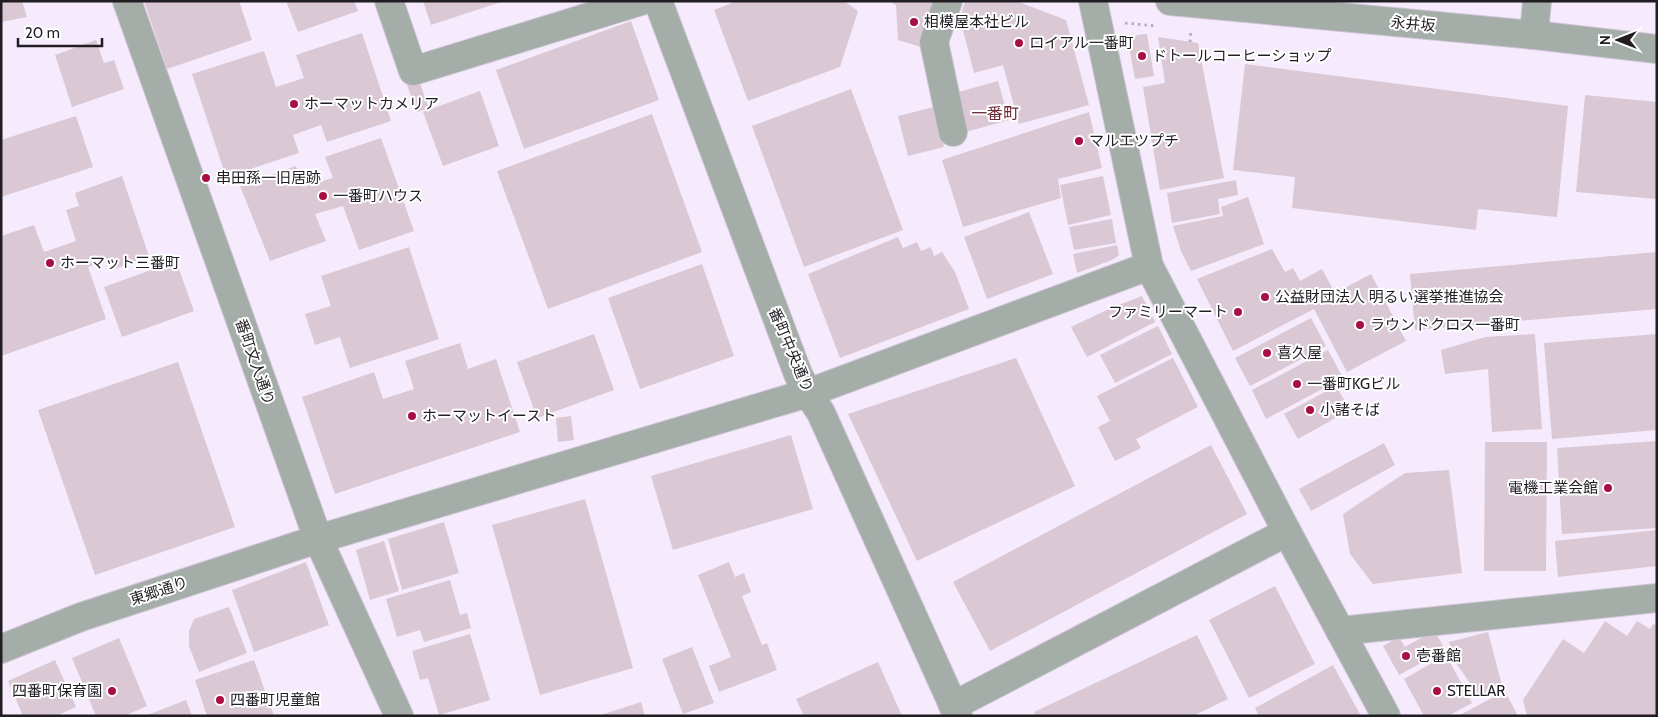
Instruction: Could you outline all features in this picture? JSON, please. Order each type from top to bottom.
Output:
[{"type":"street","name":"番町文人通り","points":[[127,1],[318,539],[398,716]]},
{"type":"street","points":[[389,1],[413,71],[641,1]]},
{"type":"street","name":"番町中央通り","points":[[658,1],[798,374],[821,413],[956,711]]},
{"type":"street","points":[[948,1],[934,42],[953,132]]},
{"type":"street","points":[[1093,1],[1149,266],[1287,532],[1386,716]]},
{"type":"street","name":"永井坂","points":[[1170,1],[1233,5],[1657,49]]},
{"type":"street","points":[[1534,35],[1537,1]]},
{"type":"street","name":"東郷通り","points":[[1,649],[81,617],[318,539],[808,393],[1149,266]]},
{"type":"street","points":[[956,711],[1287,532]]},
{"type":"street","points":[[1340,631],[1657,598]]},
{"type":"path","points":[[1121,29],[1125,23]]},
{"type":"path","points":[[1190,42],[1191,30]]},
{"type":"building","points":[[1,1],[22,1],[27,17],[1,22]]},
{"type":"building","points":[[144,1],[239,1],[252,40],[167,69]]},
{"type":"building","points":[[286,1],[354,1],[358,11],[298,32]]},
{"type":"building","points":[[423,1],[500,1],[501,2],[431,25]]},
{"type":"building","points":[[737,1],[844,1],[858,11],[840,67],[748,101],[714,10]]},
{"type":"building","name":"相模屋本社ビル","points":[[888,1],[938,1],[924,48],[898,40],[896,5]]},
{"type":"building","name":"ロイアル一番町","points":[[965,1],[1016,1],[1066,20],[1089,105],[1019,124],[1003,65],[974,73],[960,19]]},
{"type":"building","points":[[631,21],[659,100],[524,149],[496,70]]},
{"type":"building","name":"ホーマットカメリア","points":[[362,33],[391,121],[327,142],[321,125],[293,135],[299,153],[226,177],[192,74],[264,51],[276,87],[304,78],[296,55]]},
{"type":"building","points":[[1147,34],[1154,76],[1135,79],[1128,41],[1137,35]]},
{"type":"building","points":[[1158,37],[1198,43],[1224,178],[1160,190],[1143,87],[1165,83]]},
{"type":"building","points":[[96,40],[104,63],[114,60],[124,89],[72,107],[55,55]]},
{"type":"building","points":[[1245,64],[1568,106],[1557,217],[1478,209],[1476,230],[1292,208],[1295,177],[1233,170]]},
{"type":"building","points":[[419,81],[429,108],[417,112],[407,85]]},
{"type":"building","points":[[998,81],[1009,120],[966,132],[955,93]]},
{"type":"building","points":[[851,89],[903,230],[804,267],[752,126]]},
{"type":"building","points":[[480,91],[499,146],[443,166],[423,112]]},
{"type":"building","points":[[1585,95],[1657,102],[1657,199],[1576,192]]},
{"type":"building","points":[[934,107],[944,147],[908,156],[898,116]]},
{"type":"building","points":[[1089,112],[1102,168],[1058,179],[1061,198],[963,227],[942,160]]},
{"type":"building","points":[[652,114],[702,252],[548,309],[497,171]]},
{"type":"building","points":[[76,116],[93,167],[1,197],[1,140]]},
{"type":"building","name":"一番町ハウス","points":[[381,138],[414,231],[359,250],[343,206],[315,214],[326,241],[270,261],[240,186],[296,166],[303,187],[333,178],[325,157]]},
{"type":"building","name":"ホーマット三番町","points":[[122,176],[149,256],[115,269],[111,258],[88,267],[106,319],[1,356],[1,236],[34,225],[44,252],[76,241],[66,210],[79,206],[75,193]]},
{"type":"building","points":[[1103,176],[1111,215],[1068,225],[1060,185]]},
{"type":"building","points":[[1236,180],[1238,195],[1218,199],[1220,214],[1172,223],[1167,193]]},
{"type":"building","points":[[1248,197],[1264,244],[1191,271],[1181,251],[1173,226],[1223,216],[1221,207]]},
{"type":"building","points":[[1029,212],[1053,274],[987,299],[964,237]]},
{"type":"building","points":[[1112,219],[1116,243],[1074,250],[1069,227]]},
{"type":"building","points":[[898,237],[903,248],[917,242],[921,251],[931,247],[934,256],[942,252],[955,272],[969,309],[840,358],[808,274]]},
{"type":"building","points":[[1117,245],[1119,255],[1112,260],[1077,273],[1073,254]]},
{"type":"building","points":[[409,247],[439,339],[350,368],[340,337],[315,345],[305,314],[331,306],[321,276]]},
{"type":"building","name":"ラウンドクロス一番町","points":[[1272,249],[1285,272],[1293,268],[1300,281],[1322,269],[1335,293],[1371,274],[1406,341],[1347,372],[1314,309],[1233,351],[1197,279]]},
{"type":"building","points":[[1657,252],[1657,309],[1415,330],[1410,274]]},
{"type":"building","points":[[176,261],[194,311],[122,337],[104,287]]},
{"type":"building","points":[[702,264],[734,356],[640,389],[608,298]]},
{"type":"building","points":[[1142,296],[1155,322],[1087,357],[1071,327]]},
{"type":"building","points":[[1311,318],[1326,346],[1250,386],[1235,358]]},
{"type":"building","points":[[1158,326],[1172,354],[1115,383],[1100,355]]},
{"type":"building","points":[[594,334],[614,390],[537,418],[517,362]]},
{"type":"building","points":[[1535,334],[1542,429],[1492,432],[1488,369],[1445,374],[1441,350],[1485,337]]},
{"type":"building","points":[[1657,334],[1657,430],[1552,439],[1544,343]]},
{"type":"building","name":"ホーマットイースト","points":[[460,343],[468,369],[496,359],[520,432],[335,494],[302,397],[374,372],[383,399],[414,389],[405,361]]},
{"type":"building","name":"一番町KGビル","points":[[1328,350],[1343,378],[1266,419],[1252,390]]},
{"type":"building","points":[[1016,358],[1075,486],[917,561],[848,414]]},
{"type":"building","points":[[1173,358],[1198,407],[1136,439],[1141,448],[1115,461],[1098,427],[1110,421],[1097,396]]},
{"type":"building","points":[[178,362],[235,527],[95,575],[38,410]]},
{"type":"building","points":[[1336,386],[1350,410],[1298,439],[1284,414]]},
{"type":"building","points":[[571,416],[574,440],[558,442],[556,418]]},
{"type":"building","points":[[791,435],[813,509],[673,550],[651,476]]},
{"type":"building","name":"電機工業会館","points":[[1657,441],[1657,528],[1562,534],[1557,448]]},
{"type":"building","points":[[1485,442],[1547,442],[1546,571],[1484,571]]},
{"type":"building","points":[[1384,443],[1395,465],[1311,511],[1299,489]]},
{"type":"building","points":[[1211,445],[1247,514],[990,651],[953,582]]},
{"type":"building","points":[[1449,470],[1462,573],[1373,584],[1350,554],[1343,514],[1405,473]]},
{"type":"building","points":[[585,499],[633,668],[540,695],[492,525]]},
{"type":"building","points":[[444,522],[459,573],[402,590],[388,539]]},
{"type":"building","points":[[1657,530],[1657,566],[1558,577],[1555,541]]},
{"type":"building","points":[[384,541],[399,591],[370,600],[356,550]]},
{"type":"building","points":[[306,562],[329,625],[254,652],[232,590]]},
{"type":"building","points":[[729,562],[735,577],[744,573],[751,592],[742,596],[762,645],[767,643],[777,670],[719,692],[709,666],[731,657],[698,575]]},
{"type":"building","points":[[450,580],[460,615],[467,613],[471,628],[424,642],[420,630],[397,637],[386,599]]},
{"type":"building","points":[[1275,586],[1315,664],[1249,698],[1209,620]]},
{"type":"building","points":[[229,607],[247,653],[199,672],[189,646],[189,631],[194,619]]},
{"type":"building","points":[[1605,621],[1627,636],[1637,621],[1650,629],[1653,624],[1657,626],[1657,716],[1527,716],[1523,700],[1563,639],[1584,653]]},
{"type":"building","points":[[1488,632],[1503,689],[1479,696],[1456,663],[1449,642]]},
{"type":"building","points":[[470,634],[490,700],[439,715],[428,678],[420,680],[412,651]]},
{"type":"building","points":[[1197,635],[1228,699],[1193,716],[1036,716],[1034,712]]},
{"type":"building","points":[[1426,635],[1437,635],[1445,650],[1399,675],[1383,646],[1399,637],[1405,647]]},
{"type":"building","points":[[119,638],[147,706],[124,716],[96,716],[72,658]]},
{"type":"building","points":[[692,647],[714,703],[683,714],[662,659]]},
{"type":"building","points":[[1446,655],[1472,703],[1448,716],[1424,716],[1404,679]]},
{"type":"building","points":[[55,660],[76,707],[56,716],[23,716],[8,681]]},
{"type":"building","points":[[254,660],[274,716],[207,716],[195,680]]},
{"type":"building","points":[[878,662],[902,716],[804,716],[796,699]]},
{"type":"building","points":[[1333,665],[1361,716],[1259,716],[1255,708]]},
{"type":"building","points":[[1505,691],[1518,716],[1458,716]]},
{"type":"building","points":[[186,700],[192,716],[145,716]]},
{"type":"building","points":[[641,702],[645,716],[601,716],[601,715]]},
{"type":"place","name":"相模屋本社ビル","points":[[914,22]]},
{"type":"place","name":"ロイアル一番町","points":[[1019,43]]},
{"type":"place","name":"ドトールコーヒーショップ","points":[[1142,56]]},
{"type":"place","name":"ホーマットカメリア","points":[[294,104]]},
{"type":"place","name":"マルエツプチ","points":[[1079,141]]},
{"type":"place","name":"串田孫一旧居跡","points":[[206,178]]},
{"type":"place","name":"一番町ハウス","points":[[323,196]]},
{"type":"place","name":"ホーマット三番町","points":[[50,263]]},
{"type":"place","name":"公益財団法人 明るい選挙推進協会","points":[[1265,297]]},
{"type":"place","name":"ファミリーマート","points":[[1238,312]]},
{"type":"place","name":"ラウンドクロス一番町","points":[[1360,325]]},
{"type":"place","name":"喜久屋","points":[[1267,353]]},
{"type":"place","name":"一番町KGビル","points":[[1297,384]]},
{"type":"place","name":"小諸そば","points":[[1310,410]]},
{"type":"place","name":"ホーマットイースト","points":[[412,416]]},
{"type":"place","name":"電機工業会館","points":[[1608,488]]},
{"type":"place","name":"壱番館","points":[[1406,656]]},
{"type":"place","name":"四番町保育園","points":[[112,691]]},
{"type":"place","name":"STELLAR","points":[[1437,691]]},
{"type":"place","name":"四番町児童館","points":[[220,700]]},
{"type":"district","name":"一番町","points":[[995,113]]}]
